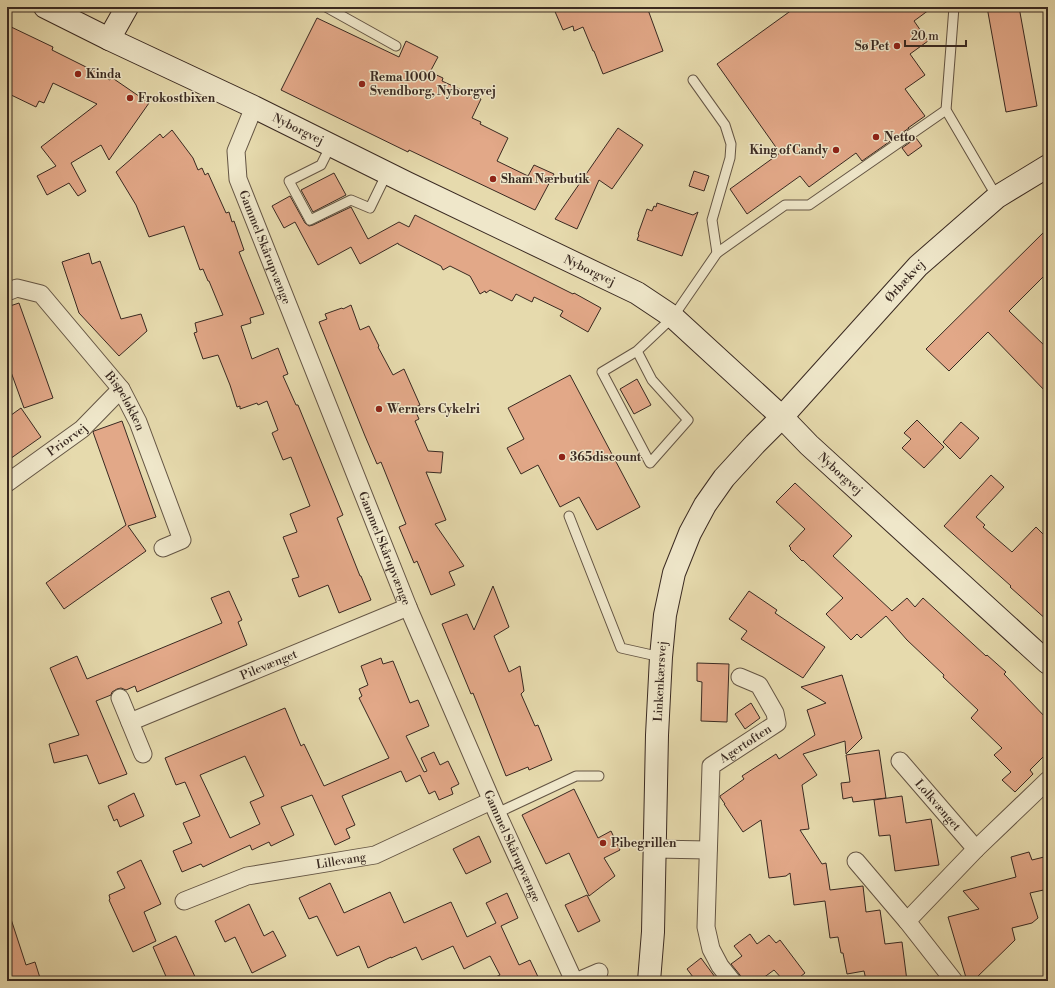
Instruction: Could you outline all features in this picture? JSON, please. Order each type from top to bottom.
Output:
[{"type":"street","name":"Nyborgvej","points":[[45,7],[637,293],[673,317],[782,417],[809,445],[1048,663]]},
{"type":"street","points":[[109,39],[127,7]]},
{"type":"street","name":"Gammel Skårupvænge","points":[[254,107],[236,151],[238,179],[408,607],[494,807],[574,981]]},
{"type":"street","name":"Ørbækvej","points":[[782,417],[918,266],[997,197],[1048,166]]},
{"type":"street","name":"Bispeløkken","points":[[7,292],[17,288],[41,294],[121,389],[138,422],[182,540],[164,548]]},
{"type":"street","name":"Priorvej","points":[[7,483],[82,429],[121,389]]},
{"type":"street","name":"Linkenkærsvej","points":[[648,981],[654,932],[657,735],[661,657],[665,615],[674,573],[690,533],[705,505],[724,478],[782,417]]},
{"type":"street","name":"Pilevænget","points":[[130,722],[408,607]]},
{"type":"street","name":"Agertoften","points":[[732,981],[720,966],[710,949],[706,927],[711,766],[777,723],[775,713],[759,685],[740,677]]},
{"type":"street","points":[[120,698],[143,754]]},
{"type":"street","name":"Lolkvænget","points":[[900,761],[976,849]]},
{"type":"street","points":[[908,921],[976,849],[1048,780]]},
{"type":"street","name":"Lillevang","points":[[184,901],[247,876],[375,855],[494,807]]},
{"type":"street","points":[[655,849],[708,850]]},
{"type":"street","points":[[856,861],[908,921],[954,981]]},
{"type":"street","points":[[578,981],[599,972]]},
{"type":"lane","points":[[326,7],[396,46]]},
{"type":"lane","points":[[954,7],[946,110],[997,197]]},
{"type":"lane","points":[[692,80],[725,125],[731,144],[730,158],[712,220],[717,253]]},
{"type":"lane","points":[[637,351],[652,380],[688,420],[650,463],[602,372],[637,351],[673,317],[717,253],[785,206],[809,205],[946,110]]},
{"type":"lane","points":[[331,145],[321,165],[289,181],[310,220],[351,200],[370,208],[387,173]]},
{"type":"lane","points":[[569,516],[621,648],[661,657]]},
{"type":"lane","points":[[494,807],[576,776],[599,776]]},
{"type":"building","points":[[553,7],[647,7],[663,51],[603,74],[583,27],[574,31],[573,26],[563,30]]},
{"type":"building","points":[[796,7],[933,7],[914,21],[928,41],[910,54],[925,75],[905,89],[925,116],[862,161],[856,153],[809,187],[800,176],[747,214],[730,189],[780,153],[717,64]]},
{"type":"building","points":[[987,7],[1019,7],[1037,106],[1006,112]]},
{"type":"building","name":"Rema 1000 Svendborg, Nyborgvej","points":[[317,18],[399,57],[406,41],[438,57],[430,72],[443,78],[442,81],[481,99],[472,118],[481,122],[480,124],[508,138],[497,161],[528,176],[534,165],[554,174],[535,210],[409,150],[408,152],[281,90]]},
{"type":"building","points":[[7,25],[53,47],[52,50],[110,80],[111,77],[149,103],[109,160],[101,145],[71,163],[86,191],[78,196],[69,183],[47,195],[37,176],[56,166],[41,147],[97,104],[53,83],[44,103],[39,101],[36,107],[7,93]]},
{"type":"building","points":[[618,128],[643,145],[612,189],[599,180],[577,229],[555,219]]},
{"type":"building","points":[[172,130],[193,158],[198,170],[202,168],[205,175],[208,173],[226,213],[229,212],[232,222],[234,221],[244,250],[239,252],[264,314],[250,318],[251,323],[241,326],[252,359],[278,348],[288,374],[283,376],[296,405],[298,405],[343,515],[337,518],[371,600],[339,613],[328,585],[299,597],[292,579],[299,577],[283,537],[297,532],[290,514],[310,506],[291,457],[283,460],[272,433],[278,430],[267,401],[258,405],[257,403],[240,409],[240,406],[237,407],[218,355],[203,359],[194,333],[197,332],[195,323],[223,315],[203,269],[200,270],[184,226],[149,237],[136,205],[116,172],[160,134],[163,138]]},
{"type":"building","points":[[916,138],[922,146],[908,156],[902,148]]},
{"type":"building","points":[[694,171],[709,176],[704,191],[689,186]]},
{"type":"building","points":[[334,173],[346,195],[313,212],[301,190]]},
{"type":"building","points":[[290,196],[305,223],[309,226],[351,207],[368,239],[399,222],[409,227],[415,215],[573,294],[574,293],[601,308],[588,332],[560,316],[563,311],[534,297],[532,302],[516,294],[512,301],[490,290],[486,293],[485,291],[480,294],[470,276],[450,266],[443,270],[441,266],[398,243],[360,264],[351,247],[318,265],[295,222],[284,228],[272,206]]},
{"type":"building","points":[[657,203],[693,215],[698,212],[682,256],[637,240],[647,209],[652,211],[654,206],[656,207]]},
{"type":"building","points":[[1048,228],[1048,272],[1009,311],[1048,349],[1048,394],[988,332],[949,371],[926,349]]},
{"type":"building","points":[[89,253],[92,264],[100,261],[121,319],[141,314],[147,331],[119,356],[79,313],[62,262]]},
{"type":"building","points":[[19,303],[53,398],[24,408],[7,361],[7,307]]},
{"type":"building","points":[[351,305],[360,330],[369,326],[393,375],[404,369],[420,405],[414,408],[419,419],[415,421],[428,451],[443,452],[441,473],[426,472],[446,520],[435,524],[464,566],[449,572],[455,585],[431,595],[417,561],[414,563],[399,527],[406,524],[381,462],[377,464],[319,322],[327,319],[325,314]]},
{"type":"building","name":"365discount","points":[[570,375],[640,507],[597,530],[579,497],[560,507],[538,465],[521,474],[507,448],[524,439],[508,408]]},
{"type":"building","points":[[637,379],[651,405],[634,414],[620,389]]},
{"type":"building","points":[[21,408],[41,437],[7,461],[7,418]]},
{"type":"building","points":[[917,420],[944,447],[924,468],[902,448],[911,439],[904,433]]},
{"type":"building","points":[[122,421],[156,517],[128,526],[146,551],[64,609],[46,583],[126,525],[93,432]]},
{"type":"building","points":[[961,422],[979,438],[960,459],[943,442]]},
{"type":"building","points":[[991,475],[1004,487],[976,517],[985,525],[983,527],[1012,552],[1036,527],[1048,539],[1048,621],[944,526]]},
{"type":"building","points":[[795,483],[852,536],[833,556],[892,611],[907,598],[915,607],[923,598],[986,656],[987,655],[1006,672],[1004,674],[1048,720],[1048,752],[1030,770],[1033,774],[1015,792],[1002,780],[1011,772],[994,755],[1002,748],[971,718],[978,710],[943,677],[944,675],[907,640],[886,616],[861,638],[857,634],[851,640],[826,614],[843,598],[790,549],[791,548],[789,546],[805,529],[776,502]]},
{"type":"building","points":[[493,586],[509,627],[494,636],[509,672],[520,666],[524,691],[521,694],[535,726],[538,725],[552,760],[529,770],[528,767],[506,776],[473,693],[471,694],[442,624],[467,614],[474,630]]},
{"type":"building","points":[[229,591],[242,620],[238,622],[247,645],[137,692],[135,686],[126,690],[121,688],[112,692],[111,695],[96,701],[127,774],[99,784],[87,755],[54,763],[49,744],[79,735],[50,668],[77,656],[87,679],[222,623],[211,598]]},
{"type":"building","points":[[749,591],[777,610],[775,613],[825,647],[803,678],[741,639],[747,631],[729,619]]},
{"type":"building","points":[[381,658],[383,664],[393,661],[410,703],[418,700],[429,726],[406,736],[424,772],[427,771],[421,758],[434,752],[440,765],[448,761],[459,784],[451,788],[453,794],[439,800],[435,791],[429,794],[420,775],[406,782],[401,771],[342,796],[355,825],[346,829],[350,838],[335,845],[312,795],[281,807],[294,835],[271,846],[269,842],[252,850],[250,845],[203,867],[201,864],[182,872],[173,851],[192,843],[183,823],[200,816],[185,782],[176,785],[165,758],[285,708],[301,746],[304,744],[324,786],[389,758],[359,698],[362,696],[359,689],[368,685],[361,666]],"holes":[[[245,756],[264,796],[250,802],[260,824],[230,838],[200,775]]]},
{"type":"building","points":[[697,663],[729,664],[727,722],[701,721],[702,682],[697,681]]},
{"type":"building","points":[[842,675],[862,738],[846,754],[845,741],[803,754],[817,775],[802,785],[809,829],[800,830],[822,864],[826,863],[830,890],[863,886],[866,912],[880,910],[885,944],[902,942],[907,981],[878,981],[878,978],[866,980],[864,971],[847,974],[838,937],[830,938],[825,901],[794,905],[790,873],[786,876],[769,878],[761,820],[743,832],[720,797],[744,779],[742,776],[776,754],[779,759],[815,735],[807,710],[826,703],[801,687]]},
{"type":"building","points":[[751,703],[760,718],[745,729],[735,714]]},
{"type":"building","points":[[879,750],[886,798],[853,802],[852,797],[843,799],[841,783],[850,782],[846,755]]},
{"type":"building","points":[[574,789],[598,838],[611,831],[620,850],[604,858],[615,876],[589,896],[569,853],[546,864],[522,815]]},
{"type":"building","points":[[134,793],[144,816],[120,827],[117,819],[114,821],[108,806]]},
{"type":"building","points":[[902,796],[906,823],[931,819],[939,865],[895,871],[890,835],[879,836],[874,800]]},
{"type":"building","points":[[479,836],[491,862],[466,874],[453,849]]},
{"type":"building","points":[[1029,852],[1032,860],[1048,856],[1048,889],[1030,893],[1038,918],[1032,923],[1012,928],[1015,940],[973,981],[967,981],[948,917],[979,909],[963,891],[1016,877],[1011,857]]},
{"type":"building","points":[[141,860],[161,904],[144,912],[156,941],[133,952],[109,900],[109,895],[125,888],[117,872]]},
{"type":"building","points":[[330,883],[344,913],[390,892],[404,923],[451,902],[467,937],[496,923],[486,903],[507,893],[518,918],[501,926],[519,965],[530,960],[540,981],[487,981],[500,975],[490,956],[464,969],[453,946],[422,960],[416,947],[368,968],[359,946],[337,956],[317,916],[309,919],[299,898]]},
{"type":"building","points":[[587,895],[600,921],[578,932],[565,905]]},
{"type":"building","points":[[249,904],[264,936],[273,931],[286,956],[252,973],[235,937],[225,942],[215,921]]},
{"type":"building","points":[[7,916],[10,916],[26,965],[35,962],[41,981],[7,981]]},
{"type":"building","points":[[750,934],[757,944],[769,935],[776,943],[780,940],[805,973],[795,981],[784,981],[774,970],[759,981],[742,981],[740,975],[731,964],[742,956],[734,946]]},
{"type":"building","points":[[176,936],[197,981],[168,981],[153,947]]},
{"type":"building","points":[[701,958],[719,981],[696,981],[687,969]]},
{"type":"place","name":"Sø Pet","points":[[897,46]]},
{"type":"place","name":"Kinda","points":[[78,74]]},
{"type":"place","name":"Rema 1000 Svendborg, Nyborgvej","points":[[362,84]]},
{"type":"place","name":"Frokostbixen","points":[[130,98]]},
{"type":"place","name":"Netto","points":[[876,137]]},
{"type":"place","name":"King of Candy","points":[[836,150]]},
{"type":"place","name":"Sham Nærbutik","points":[[493,179]]},
{"type":"place","name":"Werners Cykelri","points":[[379,409]]},
{"type":"place","name":"365discount","points":[[562,457]]},
{"type":"place","name":"Pibegrillen","points":[[603,843]]}]
